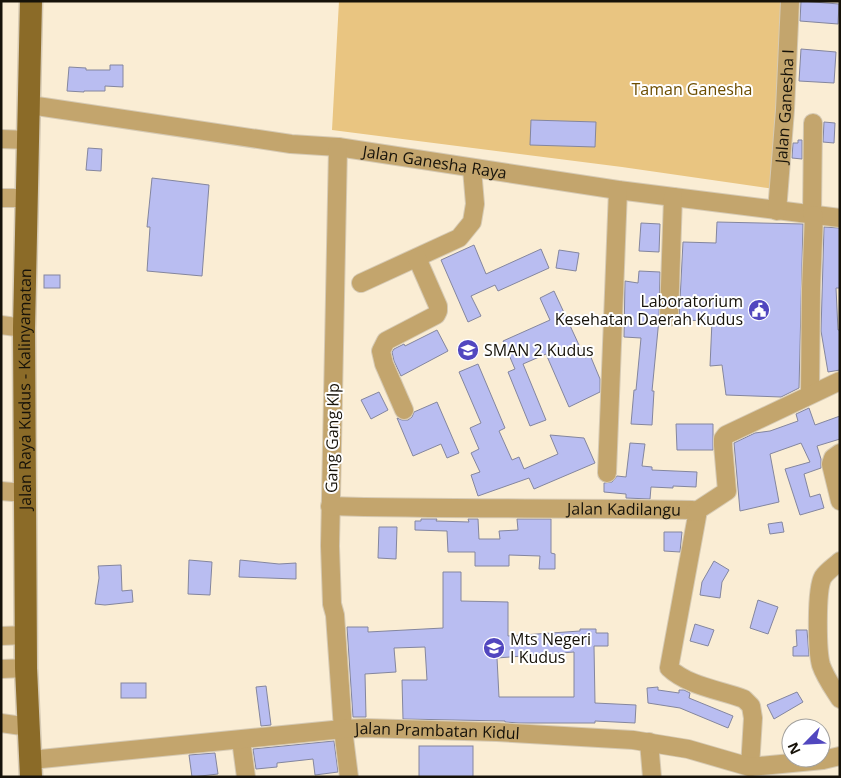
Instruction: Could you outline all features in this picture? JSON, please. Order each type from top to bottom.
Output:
[{"type":"main road","name":"Jalan Raya Kudus - Kalinyamatan","points":[[31,1],[24,328],[26,668],[31,768]]},
{"type":"street","name":"Jalan Ganesha I","points":[[777,211],[785,110],[790,1]]},
{"type":"street","name":"Jalan Ganesha Raya","points":[[30,105],[291,144],[338,147],[618,190],[840,218]]},
{"type":"street","points":[[810,394],[813,123]]},
{"type":"street","points":[[1,139],[28,140]]},
{"type":"street","name":"Gang Gang Klp","points":[[338,147],[330,506],[332,604],[336,620],[344,729],[350,777]]},
{"type":"street","points":[[361,283],[459,238],[472,222],[475,204],[472,169]]},
{"type":"street","points":[[607,473],[618,190]]},
{"type":"street","points":[[669,317],[672,197]]},
{"type":"street","points":[[1,198],[27,198]]},
{"type":"street","points":[[404,410],[384,364],[381,351],[386,341],[436,315],[438,311],[438,306],[417,258]]},
{"type":"street","points":[[1,325],[24,328]]},
{"type":"street","points":[[695,512],[727,491],[722,444],[723,438],[726,435],[840,381]]},
{"type":"street","points":[[840,453],[832,458],[831,464],[840,501]]},
{"type":"street","points":[[1,491],[24,493]]},
{"type":"street","name":"Jalan Kadilangu","points":[[330,506],[403,509],[605,508],[692,510],[697,516],[669,668],[688,681],[744,699],[751,706],[753,718],[750,767]]},
{"type":"street","points":[[840,561],[823,577],[818,610],[819,656],[824,673],[840,699]]},
{"type":"street","points":[[1,636],[26,635]]},
{"type":"street","points":[[1,669],[26,668]]},
{"type":"street","points":[[1,724],[29,727]]},
{"type":"street","name":"Jalan Prambatan Kidul","points":[[31,768],[241,740],[344,729],[497,732],[612,738],[688,749],[750,767],[794,770],[840,756]]},
{"type":"street","points":[[241,740],[246,777]]},
{"type":"street","points":[[649,742],[652,777]]},
{"type":"green space","name":"Taman Ganesha","points":[[339,1],[785,1],[775,189],[622,167],[332,130]]},
{"type":"building","points":[[801,1],[839,4],[838,24],[800,21]]},
{"type":"building","points":[[801,49],[836,52],[834,83],[799,81]]},
{"type":"building","points":[[110,65],[123,65],[123,87],[105,86],[105,91],[67,91],[69,67],[86,68],[86,70],[110,70]]},
{"type":"building","points":[[531,120],[596,122],[595,147],[530,145]]},
{"type":"building","points":[[824,122],[835,123],[834,143],[823,142]]},
{"type":"building","points":[[798,140],[802,140],[802,159],[792,158],[793,143],[798,143]]},
{"type":"building","points":[[88,148],[102,149],[101,171],[86,170]]},
{"type":"building","points":[[152,178],[209,185],[202,276],[147,271],[150,227],[147,227]]},
{"type":"building","name":"Laboratorium Kesehatan Daerah Kudus","points":[[717,222],[803,224],[799,388],[781,397],[726,395],[722,365],[710,366],[712,321],[679,320],[683,242],[716,243]]},
{"type":"building","points":[[641,223],[660,224],[659,252],[639,251]]},
{"type":"building","points":[[824,227],[840,228],[840,288],[836,288],[838,330],[840,330],[840,370],[828,372],[821,331]]},
{"type":"building","points":[[474,245],[486,274],[541,249],[549,268],[498,291],[495,285],[471,296],[481,316],[468,322],[441,260]]},
{"type":"building","points":[[559,250],[579,253],[576,271],[556,268]]},
{"type":"building","points":[[639,271],[660,272],[659,319],[652,391],[654,391],[652,425],[631,424],[641,338],[624,337],[625,281],[638,283]]},
{"type":"building","points":[[44,275],[60,275],[60,288],[44,288]]},
{"type":"building","points":[[554,291],[585,358],[590,355],[600,379],[600,392],[569,407],[546,354],[523,364],[546,420],[530,426],[508,372],[515,369],[503,341],[550,320],[540,298]]},
{"type":"building","points":[[437,330],[448,351],[401,376],[394,361],[392,352],[394,349],[404,344],[405,346]]},
{"type":"building","points":[[478,364],[505,428],[499,431],[512,460],[519,457],[524,469],[558,454],[550,435],[584,438],[595,463],[534,489],[529,478],[478,496],[471,475],[480,472],[471,453],[479,449],[470,428],[481,423],[459,372]]},
{"type":"building","points":[[379,392],[388,410],[371,419],[361,400]]},
{"type":"building","points":[[437,402],[459,453],[447,458],[441,444],[413,456],[397,418],[408,420],[414,412]]},
{"type":"building","points":[[809,408],[815,425],[840,416],[840,439],[817,446],[821,459],[821,468],[804,474],[810,497],[820,494],[824,508],[800,515],[785,469],[810,462],[801,443],[770,454],[779,502],[740,511],[734,443],[755,433],[770,431],[798,421],[796,414]]},
{"type":"building","points":[[676,424],[713,424],[713,450],[677,450]]},
{"type":"building","points":[[630,443],[645,444],[642,466],[652,467],[652,470],[697,472],[696,487],[651,487],[650,499],[626,498],[626,494],[604,492],[604,483],[612,482],[617,476],[626,477]]},
{"type":"building","points":[[421,519],[469,522],[468,519],[478,519],[479,539],[500,539],[499,531],[518,530],[517,519],[551,519],[551,553],[555,554],[555,569],[539,569],[540,556],[509,555],[509,566],[475,566],[475,552],[448,552],[447,531],[415,530],[415,521],[421,521]]},
{"type":"building","points":[[782,522],[784,532],[770,534],[768,524]]},
{"type":"building","points":[[379,527],[397,527],[396,559],[378,558]]},
{"type":"building","points":[[664,532],[682,532],[680,552],[664,551]]},
{"type":"building","points":[[189,560],[212,562],[210,595],[188,594]]},
{"type":"building","points":[[240,560],[279,564],[296,563],[296,579],[239,577]]},
{"type":"building","points":[[714,561],[729,570],[722,582],[720,598],[700,595],[702,582]]},
{"type":"building","points":[[121,565],[122,591],[132,590],[133,602],[105,605],[95,604],[99,578],[98,566]]},
{"type":"building","points":[[443,572],[461,572],[461,601],[508,602],[508,636],[580,631],[580,629],[596,629],[596,633],[608,633],[608,646],[594,646],[595,703],[636,705],[635,723],[595,721],[595,723],[519,723],[505,721],[403,719],[402,680],[427,680],[425,647],[394,648],[396,672],[365,674],[366,717],[353,717],[347,627],[368,627],[368,632],[443,628]],"holes":[[[574,652],[574,697],[499,697],[497,658]]]},
{"type":"building","points":[[758,600],[778,607],[768,634],[750,628]]},
{"type":"building","points":[[695,624],[714,630],[708,646],[690,641]]},
{"type":"building","points":[[796,630],[807,630],[809,656],[793,656],[793,647],[797,646]]},
{"type":"building","points":[[121,683],[146,683],[146,698],[121,698]]},
{"type":"building","points":[[266,686],[271,725],[261,726],[256,687]]},
{"type":"building","points":[[658,687],[658,690],[679,693],[679,690],[684,690],[690,693],[689,698],[733,716],[728,728],[680,708],[648,703],[647,688]]},
{"type":"building","points":[[797,692],[803,702],[774,719],[767,705]]},
{"type":"building","points":[[334,741],[338,772],[315,775],[313,759],[277,763],[277,767],[256,769],[253,749]]},
{"type":"building","points":[[419,746],[473,746],[473,777],[419,777]]},
{"type":"building","points":[[215,753],[218,774],[192,777],[189,755]]},
{"type":"place","name":"Laboratorium Kesehatan Daerah Kudus","points":[[759,310]]},
{"type":"place","name":"SMAN 2 Kudus","points":[[468,350]]},
{"type":"place","name":"Mts Negeri I Kudus","points":[[494,648]]}]
